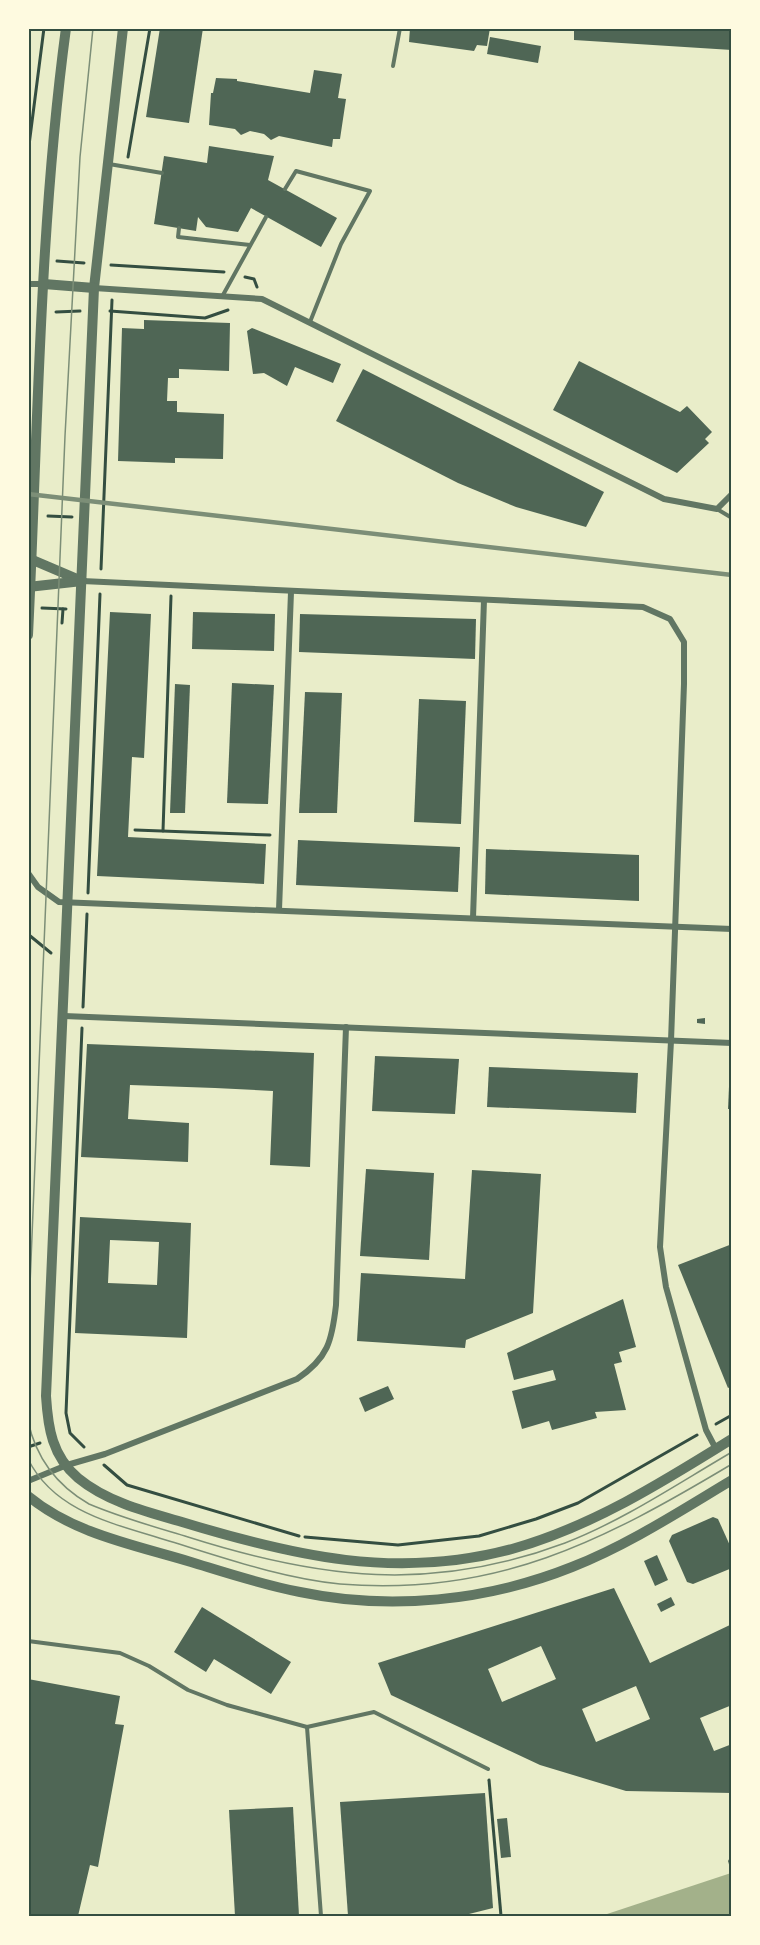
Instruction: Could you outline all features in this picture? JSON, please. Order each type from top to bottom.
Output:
[{"type":"street","points":[[28,635],[44,261],[56,103],[66,28]]},
{"type":"street","points":[[123,28],[94,288],[46,1396],[51,1440],[67,1465],[95,1490],[139,1509],[233,1538],[314,1557],[395,1565],[434,1563],[476,1556],[544,1539],[645,1490],[732,1439]]},
{"type":"street","points":[[28,284],[262,299],[664,499],[717,509],[732,494]]},
{"type":"street","points":[[30,558],[82,581]]},
{"type":"street","points":[[30,587],[82,581],[643,607],[670,619],[684,642],[671,1041],[660,1247],[666,1287],[706,1430],[716,1449]]},
{"type":"street","points":[[279,910],[291,592]]},
{"type":"street","points":[[472,918],[484,600]]},
{"type":"street","points":[[28,873],[46,894],[59,902],[69,903],[732,929]]},
{"type":"street","points":[[64,1016],[732,1043]]},
{"type":"street","points":[[28,1481],[67,1465],[96,1458],[297,1379],[313,1368],[327,1352],[336,1305],[346,1027]]},
{"type":"street","points":[[28,1496],[52,1513],[90,1532],[270,1585],[333,1597],[397,1601],[466,1596],[502,1589],[573,1567],[644,1531],[732,1480]]},
{"type":"lane","points":[[393,66],[400,28]]},
{"type":"lane","points":[[108,164],[162,173]]},
{"type":"lane","points":[[285,189],[296,171],[370,191],[341,244],[310,322]]},
{"type":"lane","points":[[223,295],[267,217]]},
{"type":"lane","points":[[179,228],[178,237],[250,245]]},
{"type":"lane","points":[[717,509],[732,518]]},
{"type":"lane","points":[[28,1641],[120,1653],[149,1666],[188,1690],[227,1705],[307,1727],[374,1712],[488,1769]]},
{"type":"lane","points":[[307,1727],[321,1917]]},
{"type":"path","points":[[28,153],[44,28]]},
{"type":"path","points":[[125,167],[150,28]]},
{"type":"path","points":[[113,265],[114,256]]},
{"type":"path","points":[[41,311],[112,311],[205,318],[262,299],[254,279],[213,270],[44,261]]},
{"type":"path","points":[[112,311],[66,1413],[70,1434],[127,1485],[304,1537],[398,1545],[479,1536],[536,1519],[607,1489],[732,1415]]},
{"type":"path","points":[[33,516],[103,519]]},
{"type":"path","points":[[164,831],[171,586]]},
{"type":"path","points":[[62,623],[63,609]]},
{"type":"path","points":[[135,830],[270,834]]},
{"type":"path","points":[[488,1769],[501,1917]]},
{"type":"shaded area","points":[[731,1873],[731,1916],[601,1916]]},
{"type":"building","points":[[160,28],[203,28],[189,123],[146,117]]},
{"type":"building","points":[[410,28],[490,28],[487,46],[477,45],[474,51],[409,42]]},
{"type":"building","points":[[574,28],[732,28],[732,50],[574,40]]},
{"type":"building","points":[[490,37],[541,46],[538,63],[487,54]]},
{"type":"building","points":[[314,70],[342,74],[338,98],[346,99],[340,139],[333,139],[332,147],[279,136],[271,140],[264,134],[250,131],[241,135],[235,129],[209,125],[211,93],[213,93],[216,78],[237,79],[237,81],[310,93]]},
{"type":"building","points":[[209,146],[274,156],[268,180],[337,218],[321,247],[251,208],[238,232],[206,227],[198,217],[196,231],[154,224],[164,156],[207,163]]},
{"type":"building","points":[[144,320],[230,323],[229,371],[179,369],[179,378],[168,378],[167,401],[177,401],[177,412],[224,414],[223,459],[175,458],[175,463],[118,461],[122,328],[144,329]]},
{"type":"building","points":[[252,328],[341,364],[333,383],[295,367],[287,386],[264,373],[253,374],[247,331]]},
{"type":"building","points":[[579,361],[680,412],[687,406],[712,432],[705,439],[709,443],[677,473],[553,410]]},
{"type":"building","points":[[363,369],[604,492],[586,527],[516,507],[458,483],[336,421]]},
{"type":"building","points":[[110,612],[151,614],[144,758],[132,757],[128,837],[266,844],[264,884],[97,876]]},
{"type":"building","points":[[193,612],[275,614],[274,651],[192,649]]},
{"type":"building","points":[[300,614],[476,619],[475,659],[299,652]]},
{"type":"building","points":[[232,683],[274,685],[268,804],[227,803]]},
{"type":"building","points":[[175,684],[190,685],[185,813],[170,813]]},
{"type":"building","points":[[305,692],[342,693],[337,813],[299,813]]},
{"type":"building","points":[[419,699],[466,701],[461,824],[414,822]]},
{"type":"building","points":[[298,840],[460,847],[458,892],[296,885]]},
{"type":"building","points":[[486,849],[639,855],[639,901],[485,894]]},
{"type":"building","points":[[705,1018],[705,1024],[697,1023],[697,1019]]},
{"type":"building","points":[[87,1044],[314,1053],[310,1167],[270,1165],[273,1091],[215,1088],[130,1085],[128,1119],[189,1123],[188,1162],[81,1157]]},
{"type":"building","points":[[375,1056],[459,1059],[455,1114],[372,1111]]},
{"type":"building","points":[[730,1064],[732,1064],[732,1109],[728,1109]]},
{"type":"building","points":[[489,1067],[638,1073],[636,1113],[487,1107]]},
{"type":"building","points":[[366,1169],[434,1173],[429,1260],[360,1256]]},
{"type":"building","points":[[472,1170],[541,1174],[533,1313],[466,1340],[465,1348],[357,1341],[361,1273],[465,1279]]},
{"type":"building","points":[[80,1217],[191,1223],[187,1338],[75,1333]],"holes":[[[110,1240],[159,1242],[157,1285],[108,1283]]]},
{"type":"building","points":[[732,1244],[732,1386],[728,1388],[678,1265]]},
{"type":"building","points":[[623,1299],[636,1347],[619,1352],[622,1362],[614,1364],[626,1410],[595,1412],[597,1418],[552,1430],[549,1421],[522,1429],[512,1391],[556,1380],[553,1370],[514,1380],[507,1353]]},
{"type":"building","points":[[388,1386],[394,1399],[365,1412],[359,1398]]},
{"type":"building","points":[[713,1517],[718,1519],[732,1550],[732,1568],[693,1584],[687,1582],[669,1541],[672,1535]]},
{"type":"building","points":[[657,1555],[668,1580],[655,1586],[644,1561]]},
{"type":"building","points":[[614,1588],[650,1663],[732,1624],[732,1705],[700,1718],[714,1751],[732,1744],[732,1793],[626,1791],[540,1765],[391,1695],[378,1663]],"holes":[[[541,1646],[556,1679],[502,1702],[488,1669]],[[636,1686],[650,1719],[596,1742],[582,1709]]]},
{"type":"building","points":[[671,1597],[675,1605],[661,1612],[657,1604]]},
{"type":"building","points":[[202,1607],[291,1662],[271,1694],[214,1659],[206,1672],[174,1652]]},
{"type":"building","points":[[28,1679],[120,1696],[115,1724],[124,1725],[98,1867],[90,1865],[78,1916],[28,1916]]},
{"type":"building","points":[[485,1793],[493,1908],[461,1916],[348,1916],[340,1802]]},
{"type":"building","points":[[293,1807],[299,1916],[235,1916],[229,1810]]},
{"type":"building","points":[[507,1818],[511,1857],[501,1858],[497,1819]]},
{"type":"building","points":[[732,1854],[732,1871],[731,1871],[728,1861]]},
{"type":"tram line","points":[[28,1333],[65,436],[80,157],[93,28]]},
{"type":"tram line","points":[[28,1421],[36,1447],[49,1469],[67,1488],[89,1504],[138,1522],[284,1563],[330,1571],[376,1574],[422,1574],[469,1569],[516,1559],[565,1543],[629,1513],[732,1452]]},
{"type":"tram line","points":[[28,1459],[54,1492],[71,1504],[89,1514],[128,1529],[296,1577],[340,1584],[396,1586],[449,1582],[499,1572],[546,1558],[638,1517],[732,1464]]},
{"type":"railway","points":[[28,494],[732,575]]}]
